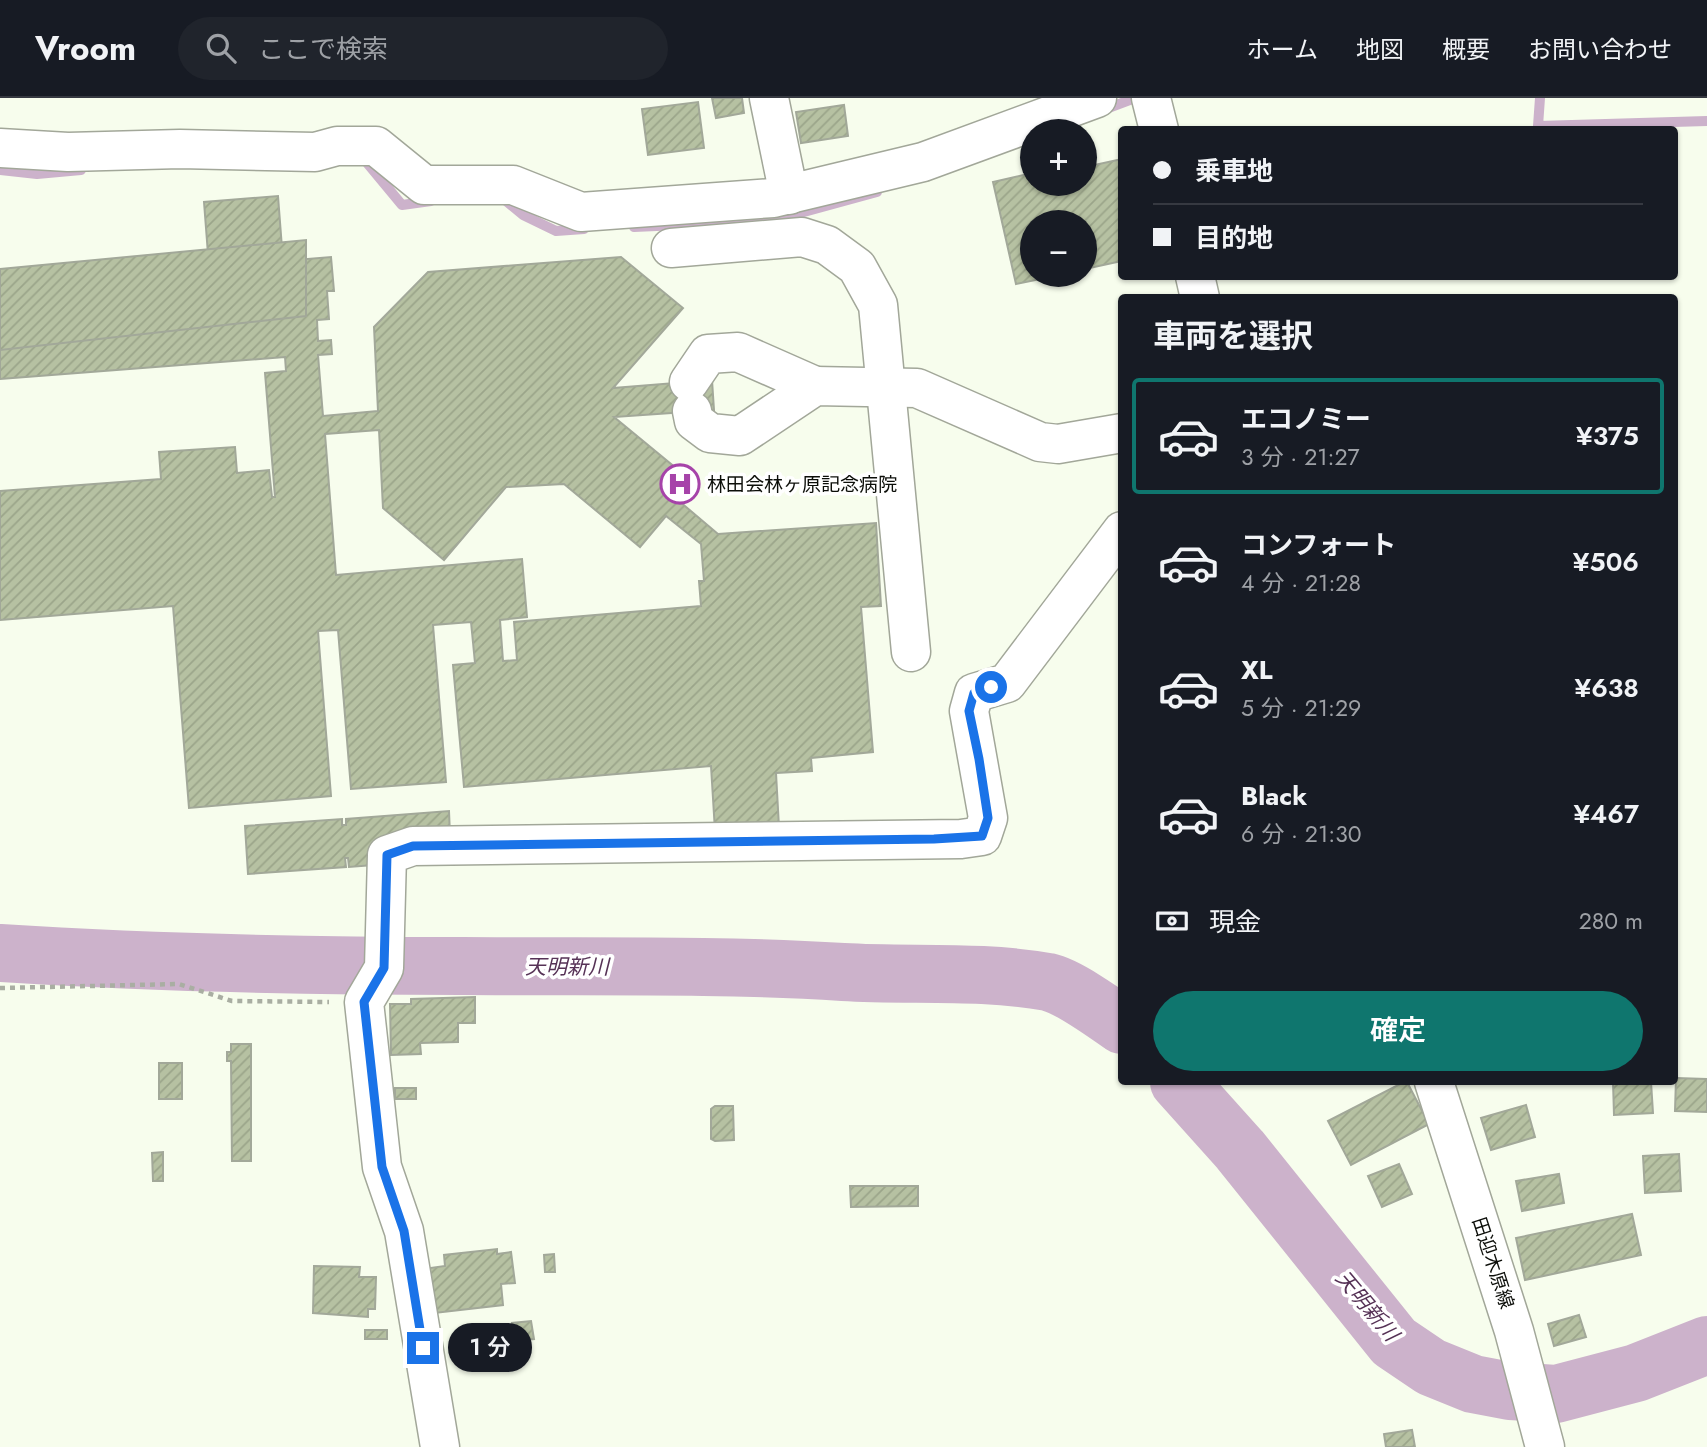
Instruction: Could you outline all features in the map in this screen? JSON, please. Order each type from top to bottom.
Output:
[{"type":"street","points":[[769,98],[789,195]]},
{"type":"street","points":[[0,148],[68,152],[180,149],[315,152],[337,146],[376,146],[424,185],[513,185],[581,212],[789,195],[923,162],[1097,98]]},
{"type":"street","points":[[1152,98],[1158,126]]},
{"type":"street","points":[[671,248],[802,237],[827,245],[857,267],[878,305],[911,652]]},
{"type":"street","points":[[815,386],[740,436],[709,433],[694,421],[691,397],[708,354],[738,352],[815,386],[917,388],[1040,442],[1058,443],[1118,434]]},
{"type":"street","points":[[440,1447],[404,1231],[382,1167],[364,1002],[384,968],[389,853],[413,846],[934,839],[982,836],[988,818],[969,711],[974,693],[1007,683],[1118,536]]},
{"type":"street","name":"田迎木原線","points":[[1435,1085],[1514,1331],[1542,1435]]},
{"type":"path","points":[[0,988],[179,984],[232,1001],[364,1002]]},
{"type":"building","points":[[712,98],[742,98],[744,113],[716,118]]},
{"type":"building","points":[[698,102],[704,148],[648,155],[642,109]]},
{"type":"building","points":[[844,105],[848,136],[801,143],[796,112]]},
{"type":"building","points":[[1118,160],[1118,262],[1097,266],[1097,210],[1020,210],[1020,283],[1016,284],[993,182],[1020,176],[1020,196],[1097,196],[1097,164]]},
{"type":"building","points":[[278,196],[283,261],[331,257],[334,291],[327,291],[329,319],[317,320],[318,341],[331,340],[332,354],[318,355],[323,416],[378,411],[374,327],[428,272],[621,257],[683,308],[613,388],[712,380],[714,410],[614,417],[694,483],[679,501],[718,534],[876,523],[881,606],[861,607],[873,752],[811,758],[812,771],[776,773],[779,827],[715,831],[711,766],[464,787],[453,665],[475,663],[471,622],[433,625],[446,782],[351,789],[338,630],[318,631],[331,796],[189,808],[173,606],[0,620],[0,491],[161,479],[159,452],[235,447],[237,473],[269,470],[272,497],[275,497],[265,373],[286,371],[285,357],[0,379],[0,283],[209,267],[204,202]],"holes":[[[379,430],[383,508],[444,560],[506,487],[564,484],[640,547],[666,516],[701,544],[704,581],[699,581],[701,606],[514,622],[517,660],[503,661],[500,620],[527,617],[522,559],[336,575],[325,434]]]},
{"type":"building","points":[[306,240],[306,316],[0,350],[0,269]]},
{"type":"building","points":[[449,811],[451,859],[349,867],[348,858],[345,858],[346,867],[248,874],[245,826],[342,819],[342,825],[346,825],[346,819]]},
{"type":"building","points":[[475,997],[475,1023],[458,1023],[458,1042],[420,1043],[421,1054],[391,1055],[390,1004],[411,1004],[411,999]]},
{"type":"building","points":[[231,1044],[251,1044],[251,1161],[232,1161],[231,1061],[227,1061]]},
{"type":"building","points":[[159,1063],[182,1063],[182,1099],[159,1099]]},
{"type":"building","points":[[1678,1078],[1707,1079],[1707,1112],[1675,1111]]},
{"type":"building","points":[[1398,1085],[1409,1085],[1429,1124],[1351,1165],[1328,1121]]},
{"type":"building","points":[[1613,1085],[1651,1085],[1653,1113],[1614,1115]]},
{"type":"building","points":[[395,1088],[416,1088],[416,1099],[395,1099]]},
{"type":"building","points":[[1526,1105],[1535,1137],[1491,1150],[1481,1118]]},
{"type":"building","points":[[715,1106],[733,1106],[734,1140],[711,1139],[711,1109]]},
{"type":"building","points":[[163,1152],[163,1181],[153,1181],[152,1153]]},
{"type":"building","points":[[1679,1154],[1681,1191],[1645,1193],[1643,1156]]},
{"type":"building","points":[[1399,1164],[1412,1194],[1382,1207],[1368,1176]]},
{"type":"building","points":[[1559,1174],[1564,1203],[1522,1211],[1516,1181]]},
{"type":"building","points":[[850,1186],[918,1186],[918,1206],[851,1207]]},
{"type":"building","points":[[1632,1214],[1641,1255],[1525,1280],[1516,1238]]},
{"type":"building","points":[[497,1249],[497,1254],[511,1252],[515,1283],[501,1284],[503,1305],[426,1314],[416,1270],[445,1266],[444,1255]]},
{"type":"building","points":[[554,1254],[555,1272],[545,1272],[544,1255]]},
{"type":"building","points":[[314,1266],[360,1267],[359,1277],[376,1277],[375,1309],[368,1309],[368,1317],[313,1313]]},
{"type":"building","points":[[1579,1315],[1586,1337],[1554,1346],[1548,1324]]},
{"type":"building","points":[[531,1321],[534,1339],[515,1341],[512,1323]]},
{"type":"building","points":[[365,1330],[387,1330],[387,1339],[365,1339]]},
{"type":"building","points":[[1412,1430],[1415,1447],[1386,1447],[1384,1434]]},
{"type":"waterway","points":[[1103,110],[1135,98]]},
{"type":"waterway","points":[[1540,98],[1538,126],[1707,121]]},
{"type":"waterway","points":[[361,158],[402,205],[431,201]]},
{"type":"waterway","points":[[0,170],[37,174],[81,170]]},
{"type":"waterway","points":[[634,227],[771,221],[877,192]]},
{"type":"waterway","points":[[500,196],[523,215],[556,231],[584,229]]},
{"type":"waterway","name":"天明新川","points":[[0,953],[231,963],[700,967],[997,976],[1056,985],[1086,1000],[1118,1022]]},
{"type":"waterway","name":"天明新川","points":[[1182,1085],[1240,1150],[1394,1342],[1431,1367],[1473,1384],[1510,1391],[1556,1394],[1636,1373],[1707,1345]]},
{"type":"place","name":"林田会林ヶ原記念病院","points":[[680,484]]},
{"type":"route","points":[[423,1348],[404,1231],[382,1167],[364,1002],[384,968],[387,855],[413,846],[961,839],[982,836],[988,818],[986,798],[969,711],[974,693],[991,687]]}]
